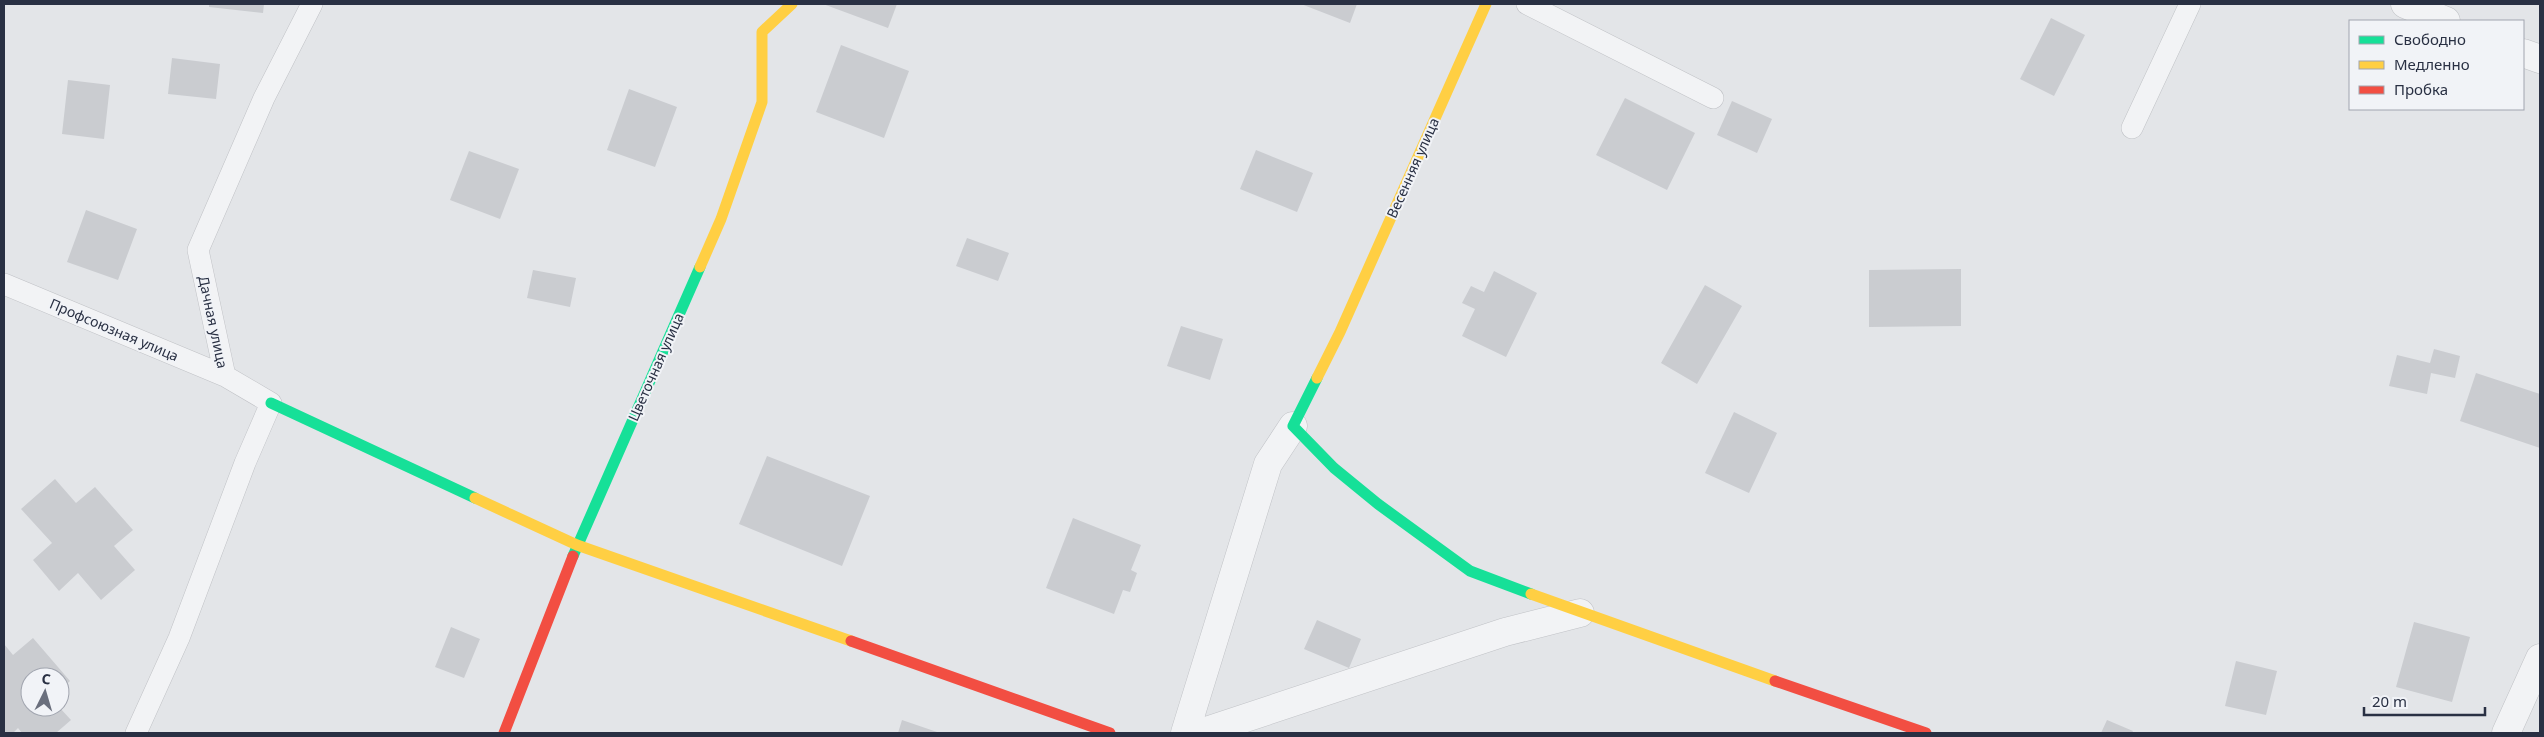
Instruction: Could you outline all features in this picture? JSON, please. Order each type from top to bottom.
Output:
[{"type":"street","name":"Цветочная улица","points":[[504,733],[577,545],[720,219],[762,102],[762,32],[792,4]]},
{"type":"street","name":"Весенняя улица","points":[[1293,426],[1340,332],[1486,4]]},
{"type":"street","points":[[2404,4],[2444,20]]},
{"type":"street","points":[[2524,53],[2540,60]]},
{"type":"street","points":[[271,403],[577,545],[1110,733]]},
{"type":"street","points":[[1185,733],[1268,464],[1293,426],[1334,468],[1378,504],[1470,570],[1580,613],[1926,733]]},
{"type":"street","points":[[1200,733],[1505,632],[1580,613]]},
{"type":"street","points":[[2506,733],[2540,658]]},
{"type":"lane","name":"Дачная улица","points":[[271,403],[225,376],[198,250],[264,98],[312,4]]},
{"type":"lane","points":[[1527,4],[1713,98]]},
{"type":"lane","points":[[2132,128],[2190,4]]},
{"type":"lane","name":"Профсоюзная улица","points":[[4,284],[225,376]]},
{"type":"lane","points":[[136,733],[179,638],[245,463],[271,403]]},
{"type":"building","points":[[209,4],[264,4],[263,13],[209,7]]},
{"type":"building","points":[[823,4],[897,4],[888,28]]},
{"type":"building","points":[[1301,4],[1357,4],[1350,23]]},
{"type":"building","points":[[2051,18],[2085,35],[2054,96],[2020,79]]},
{"type":"building","points":[[841,45],[909,71],[884,138],[816,112]]},
{"type":"building","points":[[172,58],[220,64],[216,99],[168,94]]},
{"type":"building","points":[[68,80],[110,85],[104,139],[62,134]]},
{"type":"building","points":[[629,89],[677,107],[655,167],[607,150]]},
{"type":"building","points":[[1625,98],[1695,133],[1667,190],[1596,155]]},
{"type":"building","points":[[1732,101],[1772,119],[1757,153],[1717,135]]},
{"type":"building","points":[[1256,150],[1313,173],[1297,212],[1240,189]]},
{"type":"building","points":[[469,151],[519,169],[500,219],[450,200]]},
{"type":"building","points":[[86,210],[137,229],[118,280],[67,262]]},
{"type":"building","points":[[967,238],[1009,253],[998,281],[956,266]]},
{"type":"building","points":[[1961,269],[1961,326],[1869,327],[1869,270]]},
{"type":"building","points":[[533,270],[576,278],[570,307],[527,298]]},
{"type":"building","points":[[1494,271],[1537,293],[1506,357],[1462,336],[1475,309],[1462,303],[1471,286],[1484,292]]},
{"type":"building","points":[[1705,285],[1742,306],[1697,384],[1661,363]]},
{"type":"building","points":[[1181,326],[1223,339],[1210,380],[1167,366]]},
{"type":"building","points":[[2434,349],[2460,356],[2455,378],[2431,373],[2427,394],[2389,386],[2397,355],[2430,363]]},
{"type":"building","points":[[2476,373],[2540,394],[2540,448],[2460,421]]},
{"type":"building","points":[[1734,412],[1777,433],[1749,493],[1705,473]]},
{"type":"building","points":[[767,456],[870,496],[842,566],[739,524]]},
{"type":"building","points":[[55,479],[76,503],[95,487],[133,530],[114,546],[135,570],[101,600],[78,573],[59,591],[33,560],[52,543],[21,509]]},
{"type":"building","points":[[1073,518],[1141,545],[1131,570],[1137,573],[1130,592],[1123,590],[1114,614],[1046,588]]},
{"type":"building","points":[[1317,620],[1361,639],[1349,668],[1304,649]]},
{"type":"building","points":[[2414,622],[2470,637],[2452,702],[2396,687]]},
{"type":"building","points":[[451,627],[480,639],[464,678],[435,667]]},
{"type":"building","points":[[33,638],[58,667],[20,667],[20,717],[68,717],[71,720],[56,733],[22,733],[18,728],[13,733],[4,733],[4,644],[13,655]]},
{"type":"building","points":[[2236,661],[2277,671],[2266,715],[2225,706]]},
{"type":"building","points":[[902,720],[940,733],[898,733]]},
{"type":"building","points":[[2107,720],[2133,731],[2132,733],[2101,733]]},
{"type":"traffic: fast","points":[[573,556],[700,267]]},
{"type":"traffic: fast","points":[[1317,378],[1293,426],[1334,468],[1378,504],[1470,571],[1531,594]]},
{"type":"traffic: fast","points":[[271,403],[475,498]]},
{"type":"traffic: slow","points":[[700,267],[721,219],[762,102],[762,32],[792,4]]},
{"type":"traffic: slow","points":[[1317,378],[1340,332],[1486,4]]},
{"type":"traffic: slow","points":[[475,498],[577,545],[851,641]]},
{"type":"traffic: slow","points":[[1531,594],[1775,681]]},
{"type":"traffic: jam","points":[[504,733],[573,556]]},
{"type":"traffic: jam","points":[[851,641],[1110,733]]},
{"type":"traffic: jam","points":[[1775,681],[1926,733]]}]
